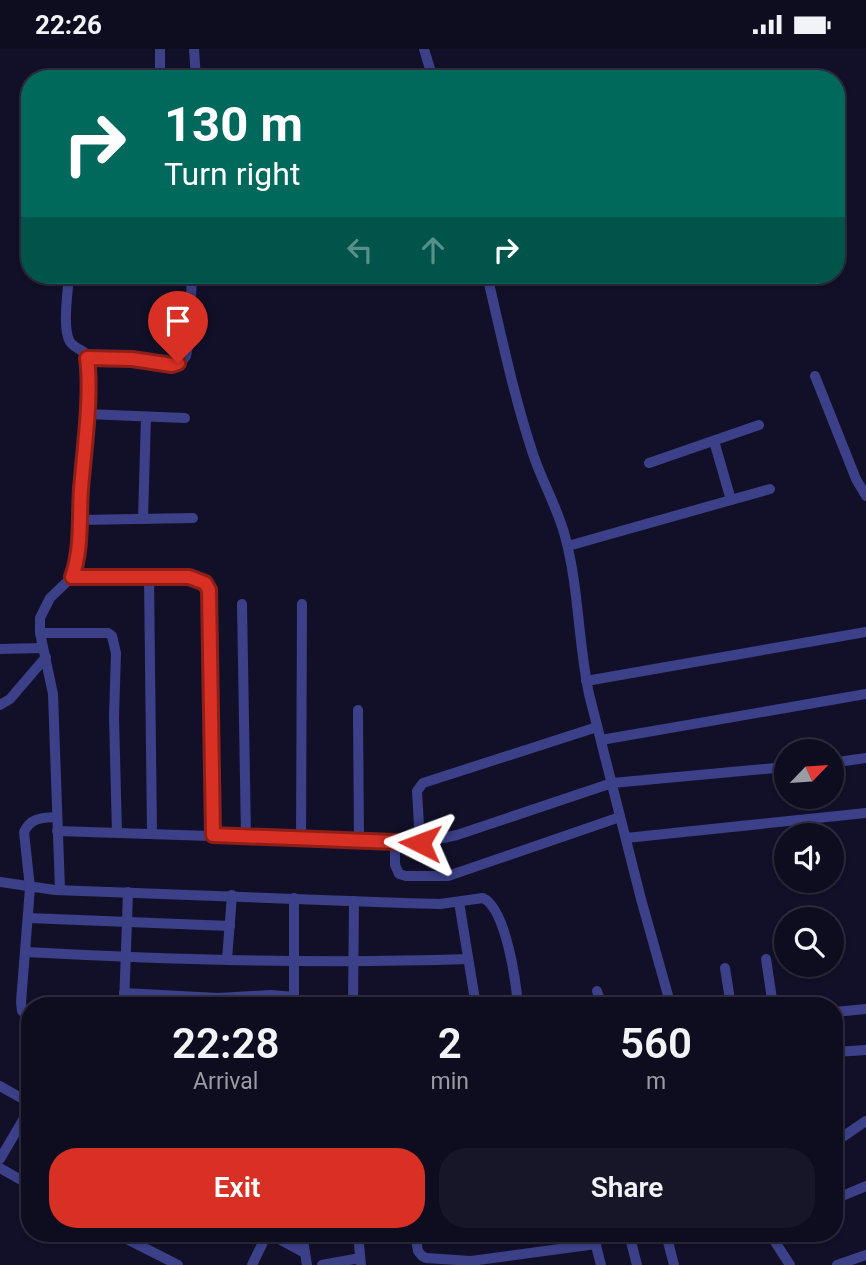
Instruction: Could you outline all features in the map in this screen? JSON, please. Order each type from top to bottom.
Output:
[{"type":"street","points":[[160,49],[160,70]]},
{"type":"street","points":[[194,49],[195,70]]},
{"type":"street","points":[[424,49],[430,70]]},
{"type":"street","points":[[60,890],[54,719],[40,618],[55,592],[72,577],[79,520],[87,358],[84,352],[72,346],[68,339],[69,284]]},
{"type":"street","points":[[87,358],[132,359],[172,365],[183,360],[188,341],[191,284]]},
{"type":"street","points":[[489,284],[519,408],[536,463],[557,508],[568,546],[586,681],[669,997]]},
{"type":"street","points":[[815,376],[856,479],[866,496]]},
{"type":"street","points":[[86,414],[185,418]]},
{"type":"street","points":[[143,519],[146,417]]},
{"type":"street","points":[[649,463],[759,425]]},
{"type":"street","points":[[714,441],[731,500]]},
{"type":"street","points":[[568,546],[770,489]]},
{"type":"street","points":[[79,520],[193,518]]},
{"type":"street","points":[[72,577],[189,577],[205,583],[209,590],[213,835]]},
{"type":"street","points":[[149,577],[152,834]]},
{"type":"street","points":[[242,604],[246,837]]},
{"type":"street","points":[[301,838],[302,604]]},
{"type":"street","points":[[586,681],[866,632]]},
{"type":"street","points":[[40,633],[108,633],[112,636],[116,653],[114,717],[117,833]]},
{"type":"street","points":[[0,649],[45,652]]},
{"type":"street","points":[[0,705],[10,699],[45,652]]},
{"type":"street","points":[[601,740],[866,694]]},
{"type":"street","points":[[358,710],[359,840]]},
{"type":"street","points":[[420,843],[417,791],[423,783],[597,727]]},
{"type":"street","points":[[844,761],[866,758]]},
{"type":"street","points":[[57,831],[420,843],[457,835],[612,783],[774,768]]},
{"type":"street","points":[[626,838],[866,813]]},
{"type":"street","points":[[21,997],[30,888],[24,832],[27,825],[36,819],[57,817]]},
{"type":"street","points":[[395,841],[395,865],[399,874],[448,876],[620,817]]},
{"type":"street","points":[[0,882],[60,890],[425,904],[483,898],[494,907],[505,938],[516,997]]},
{"type":"street","points":[[124,997],[128,892]]},
{"type":"street","points":[[227,959],[232,895]]},
{"type":"street","points":[[293,898],[294,997]]},
{"type":"street","points":[[353,997],[354,901]]},
{"type":"street","points":[[459,902],[474,997]]},
{"type":"street","points":[[28,918],[230,926]]},
{"type":"street","points":[[25,952],[125,958],[353,963],[468,959]]},
{"type":"street","points":[[766,959],[772,997]]},
{"type":"street","points":[[725,968],[730,997]]},
{"type":"street","points":[[597,991],[599,997]]},
{"type":"street","points":[[124,993],[199,997]]},
{"type":"street","points":[[236,997],[278,997]]},
{"type":"street","points":[[843,1011],[866,1009]]},
{"type":"street","points":[[843,1051],[866,1050]]},
{"type":"street","points":[[0,1086],[21,1099]]},
{"type":"street","points":[[0,1159],[21,1121]]},
{"type":"street","points":[[843,1137],[866,1121]]},
{"type":"street","points":[[0,1168],[21,1180]]},
{"type":"street","points":[[843,1196],[866,1186]]},
{"type":"street","points":[[133,1242],[178,1265]]},
{"type":"street","points":[[252,1265],[264,1242]]},
{"type":"street","points":[[284,1242],[305,1253]]},
{"type":"street","points":[[303,1242],[307,1265]]},
{"type":"street","points":[[322,1265],[361,1262],[359,1242]]},
{"type":"street","points":[[416,1242],[418,1251],[426,1258],[462,1261],[577,1242]]},
{"type":"street","points":[[596,1242],[601,1265]]},
{"type":"street","points":[[631,1242],[637,1265]]},
{"type":"street","points":[[668,1242],[674,1265]]},
{"type":"street","points":[[775,1242],[790,1264],[777,1265]]},
{"type":"street","points":[[837,1265],[866,1255]]},
{"type":"route","points":[[178,363],[172,365],[132,359],[87,358],[88,393],[78,535],[72,577],[189,577],[205,583],[209,590],[213,835],[420,843]]}]
